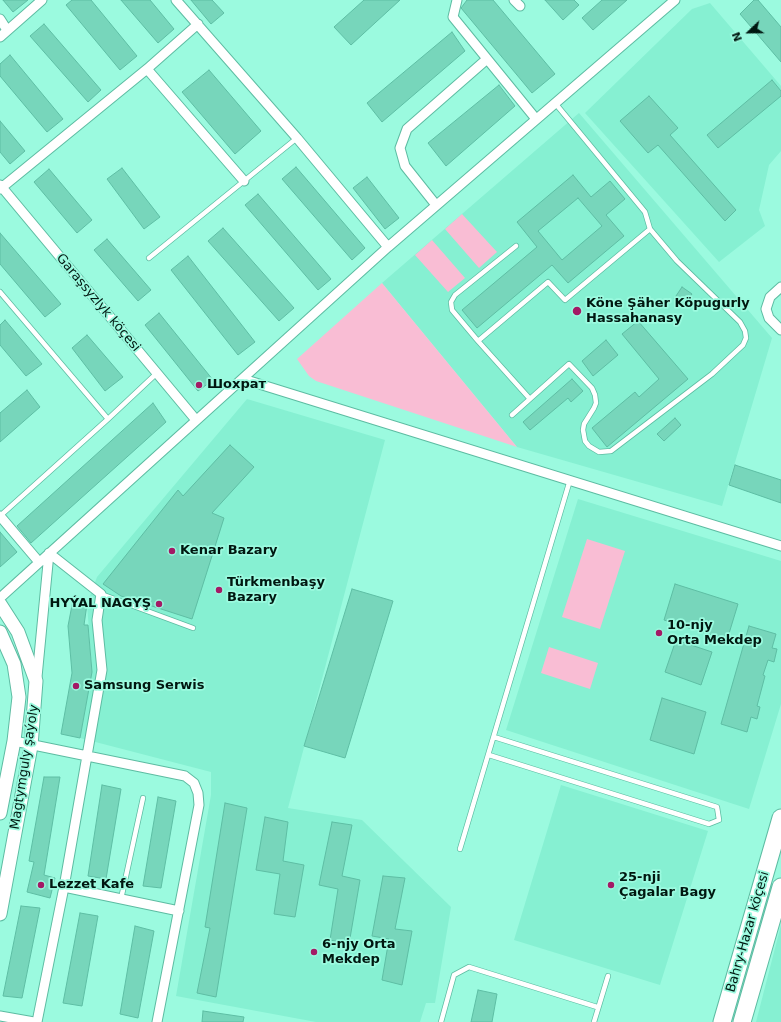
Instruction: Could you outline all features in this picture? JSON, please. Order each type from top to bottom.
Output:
[{"type":"highway","name":"Bahry-Hazar köçesi","points":[[722,1022],[781,818]]},
{"type":"highway","name":"Bahry-Hazar köçesi","points":[[742,1022],[781,887]]},
{"type":"highway","points":[[757,901],[776,906]]},
{"type":"street","points":[[0,37],[42,0]]},
{"type":"street","points":[[176,0],[388,247]]},
{"type":"street","points":[[457,0],[453,17],[536,119]]},
{"type":"street","points":[[0,598],[196,420],[244,379],[388,247],[675,0]]},
{"type":"street","points":[[0,19],[7,30]]},
{"type":"street","points":[[1,187],[147,69],[198,24]]},
{"type":"street","points":[[436,205],[405,166],[400,148],[407,129],[487,59]]},
{"type":"street","points":[[147,69],[244,181]]},
{"type":"street","name":"Garaşsyzlyk köçesi","points":[[1,187],[196,420]]},
{"type":"street","points":[[781,287],[770,296],[766,309],[769,318],[781,330]]},
{"type":"street","points":[[244,379],[781,546]]},
{"type":"street","points":[[0,516],[39,562]]},
{"type":"street","points":[[0,1016],[36,1022],[64,887],[102,670],[97,620],[101,594],[49,553]]},
{"type":"street","points":[[36,680],[49,553]]},
{"type":"street","name":"Magtymguly şaýoly","points":[[0,604],[18,632],[36,680],[31,746],[0,914]]},
{"type":"street","name":"Magtymguly şaýoly","points":[[0,632],[14,664],[19,697],[14,741],[0,813]]},
{"type":"street","points":[[14,741],[31,746],[185,776],[194,783],[198,793],[199,805],[157,1022]]},
{"type":"street","points":[[64,887],[178,911]]},
{"type":"lane","points":[[512,415],[569,364],[592,388],[595,395],[596,403],[584,424],[583,430],[585,441],[594,450],[605,452],[611,451],[712,374],[743,345],[746,338],[745,331],[740,322],[677,261],[650,229],[645,212],[555,103]]},
{"type":"lane","points":[[149,258],[296,138]]},
{"type":"lane","points":[[478,342],[548,282],[565,300],[650,229]]},
{"type":"lane","points":[[516,246],[455,296],[451,302],[452,310],[478,342],[530,399]]},
{"type":"lane","points":[[0,292],[108,419]]},
{"type":"lane","points":[[0,516],[157,373]]},
{"type":"lane","points":[[460,849],[570,480]]},
{"type":"lane","points":[[101,594],[193,628]]},
{"type":"lane","points":[[489,755],[709,824],[719,820],[717,807],[494,737]]},
{"type":"lane","points":[[121,899],[143,798]]},
{"type":"lane","points":[[442,1022],[454,975],[469,967],[597,1007]]},
{"type":"lane","points":[[594,1022],[597,1007],[608,976]]},
{"type":"shaded area","points":[[710,3],[781,86],[781,151],[769,165],[759,210],[765,226],[719,262],[585,113],[692,9]]},
{"type":"shaded area","name":"Köne Şäher Köpugurly Hassahanasy","points":[[579,113],[772,338],[722,506],[517,447],[382,283]]},
{"type":"shaded area","points":[[462,214],[497,252],[479,268],[445,229]]},
{"type":"shaded area","points":[[432,240],[465,278],[448,292],[415,255]]},
{"type":"shaded area","points":[[382,283],[517,447],[316,381],[309,376],[297,359]]},
{"type":"shaded area","name":"Türkmenbaşy Bazary","points":[[247,399],[385,440],[288,808],[362,820],[451,907],[435,1003],[426,1003],[420,1022],[316,1022],[176,996],[211,795],[211,772],[80,738],[92,671],[87,604],[97,577]]},
{"type":"shaded area","name":"10-njy Orta Mekdep","points":[[578,499],[781,561],[781,704],[749,809],[506,730]]},
{"type":"shaded area","points":[[587,539],[625,551],[600,629],[562,617]]},
{"type":"shaded area","points":[[549,647],[598,663],[590,689],[541,673]]},
{"type":"shaded area","name":"25-nji Çagalar Bagy","points":[[561,785],[708,831],[660,985],[514,940]]},
{"type":"shaded area","points":[[781,925],[781,1022],[756,1022]]},
{"type":"building","points":[[3,0],[28,0],[13,12]]},
{"type":"building","points":[[72,0],[91,0],[137,56],[120,70],[66,5]]},
{"type":"building","points":[[121,0],[150,0],[174,29],[158,43]]},
{"type":"building","points":[[191,0],[212,0],[224,13],[211,24]]},
{"type":"building","points":[[364,0],[400,0],[351,45],[334,27]]},
{"type":"building","points":[[467,0],[493,0],[555,74],[532,93],[461,8]]},
{"type":"building","points":[[545,0],[574,0],[579,5],[563,20]]},
{"type":"building","points":[[602,0],[627,0],[593,30],[582,18]]},
{"type":"building","points":[[754,0],[758,0],[781,27],[781,62],[740,14]]},
{"type":"building","points":[[44,24],[101,90],[88,102],[30,36]]},
{"type":"building","points":[[452,32],[465,51],[382,122],[367,103]]},
{"type":"building","points":[[10,55],[63,119],[47,132],[0,76],[0,64]]},
{"type":"building","points":[[209,70],[261,131],[235,154],[182,92]]},
{"type":"building","points":[[772,80],[781,91],[781,96],[718,148],[707,135]]},
{"type":"building","points":[[499,85],[515,106],[446,166],[428,143]]},
{"type":"building","points":[[649,96],[678,128],[670,135],[736,210],[725,221],[658,145],[648,153],[620,121]]},
{"type":"building","points":[[0,121],[25,151],[10,164],[0,152]]},
{"type":"building","points":[[296,167],[365,248],[352,260],[282,179]]},
{"type":"building","points":[[122,168],[160,217],[144,229],[107,179]]},
{"type":"building","points":[[49,169],[92,220],[77,233],[34,182]]},
{"type":"building","points":[[573,175],[591,197],[610,181],[625,199],[606,215],[624,236],[568,283],[552,265],[477,328],[462,310],[537,247],[517,222]],"holes":[[[578,198],[602,226],[562,260],[538,231]]]},
{"type":"building","points":[[367,177],[399,218],[385,229],[353,188]]},
{"type":"building","points":[[258,194],[331,279],[318,290],[245,205]]},
{"type":"building","points":[[223,228],[294,308],[279,321],[208,241]]},
{"type":"building","points":[[0,233],[61,304],[45,317],[0,264]]},
{"type":"building","points":[[107,239],[151,290],[138,301],[94,250]]},
{"type":"building","points":[[188,256],[255,342],[238,355],[171,270]]},
{"type":"building","points":[[682,287],[692,294],[684,305],[674,299]]},
{"type":"building","points":[[159,313],[213,380],[198,391],[145,325]]},
{"type":"building","points":[[5,320],[42,364],[26,376],[0,345],[0,325]]},
{"type":"building","points":[[638,321],[688,379],[607,447],[592,428],[635,392],[639,397],[659,379],[622,334]]},
{"type":"building","points":[[87,335],[123,377],[105,391],[72,348]]},
{"type":"building","points":[[606,340],[618,355],[593,376],[582,361]]},
{"type":"building","points":[[572,379],[583,391],[571,402],[568,398],[530,430],[523,422]]},
{"type":"building","points":[[27,390],[40,407],[0,442],[0,413]]},
{"type":"building","points":[[153,403],[166,422],[31,543],[17,526]]},
{"type":"building","points":[[675,418],[681,425],[664,441],[657,434]]},
{"type":"building","name":"Kenar Bazary","points":[[230,445],[254,467],[212,513],[224,518],[192,619],[121,596],[103,584],[178,490],[183,496]]},
{"type":"building","points":[[735,465],[781,480],[781,503],[729,485]]},
{"type":"building","points":[[0,532],[17,552],[0,567]]},
{"type":"building","points":[[675,584],[738,604],[727,640],[664,620]]},
{"type":"building","points":[[352,589],[393,601],[345,758],[304,746]]},
{"type":"building","points":[[73,600],[87,604],[84,625],[88,625],[92,672],[80,738],[61,734],[72,673],[68,626]]},
{"type":"building","points":[[749,626],[776,634],[772,648],[777,649],[774,662],[768,660],[763,675],[765,676],[757,706],[760,707],[757,719],[751,717],[747,732],[721,724]]},
{"type":"building","points":[[676,640],[712,652],[701,685],[665,672]]},
{"type":"building","points":[[662,698],[706,712],[694,754],[650,740]]},
{"type":"building","points":[[44,777],[60,777],[44,875],[55,878],[50,898],[27,892],[34,862],[29,861]]},
{"type":"building","points":[[102,785],[121,789],[106,879],[88,876]]},
{"type":"building","points":[[158,797],[176,801],[161,888],[143,886]]},
{"type":"building","points":[[225,803],[247,808],[216,997],[197,993],[210,928],[205,927]]},
{"type":"building","points":[[265,817],[288,822],[283,861],[304,865],[295,917],[274,914],[280,874],[256,870]]},
{"type":"building","points":[[332,822],[352,825],[342,876],[360,880],[349,944],[330,940],[338,889],[319,885]]},
{"type":"building","points":[[383,876],[405,878],[395,929],[412,931],[402,985],[382,980],[389,939],[372,936]]},
{"type":"building","points":[[21,906],[40,908],[22,998],[3,996]]},
{"type":"building","points":[[80,913],[98,916],[82,1006],[63,1003]]},
{"type":"building","points":[[135,926],[154,931],[138,1018],[120,1014]]},
{"type":"building","points":[[478,990],[497,994],[492,1022],[471,1022]]},
{"type":"building","points":[[203,1011],[244,1017],[243,1022],[202,1022]]},
{"type":"place","name":"Köne Şäher Köpugurly Hassahanasy","points":[[577,311]]},
{"type":"place","name":"Шохрат","points":[[199,385]]},
{"type":"place","name":"Kenar Bazary","points":[[172,551]]},
{"type":"place","name":"Türkmenbaşy Bazary","points":[[219,590]]},
{"type":"place","name":"HYÝAL NAGYŞ","points":[[159,604]]},
{"type":"place","name":"10-njy Orta Mekdep","points":[[659,633]]},
{"type":"place","name":"Samsung Serwis","points":[[76,686]]},
{"type":"place","name":"Lezzet Kafe","points":[[41,885]]},
{"type":"place","name":"25-nji Çagalar Bagy","points":[[611,885]]},
{"type":"place","name":"6-njy Orta Mekdep","points":[[314,952]]}]
